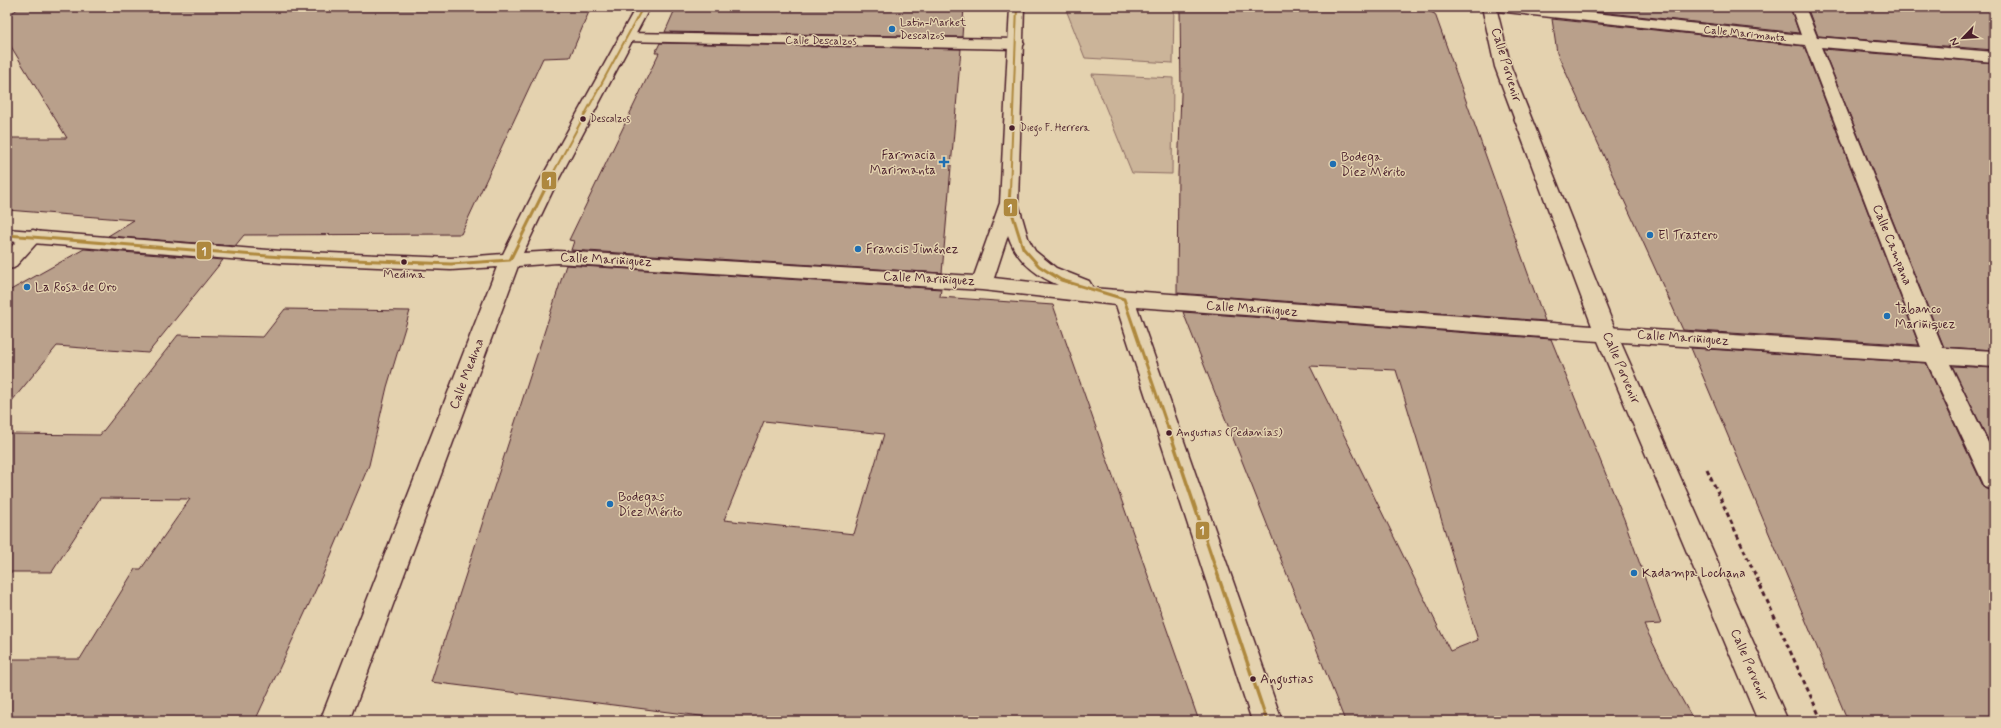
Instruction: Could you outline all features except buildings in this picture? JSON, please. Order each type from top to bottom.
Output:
[{"type":"street","name":"Calle Medina","points":[[338,721],[510,260],[544,188],[643,7]]},
{"type":"street","points":[[982,283],[1009,203],[1017,7]]},
{"type":"street","name":"Calle Porvenir","points":[[1489,7],[1503,68],[1606,334],[1773,721]]},
{"type":"street","name":"Calle Marimanta","points":[[1497,7],[1811,41],[1994,57]]},
{"type":"street","name":"Calle Campana","points":[[1798,7],[1936,355],[1994,480]]},
{"type":"street","name":"Calle Descalzos","points":[[626,38],[1016,44]]},
{"type":"street","points":[[1009,203],[1023,248],[1039,266],[1061,280],[1124,300],[1267,721]]},
{"type":"street","name":"Calle Mariñiguez","points":[[7,235],[281,257],[451,264],[557,257],[982,283],[1124,300],[1606,334],[1994,359]]},
{"type":"street","points":[[7,263],[33,236]]},
{"type":"shaded area","points":[[1065,7],[1174,7],[1173,63],[1085,58]]},
{"type":"shaded area","points":[[1092,74],[1173,78],[1172,174],[1132,173]]},
{"type":"transit line","name":"1","points":[[7,235],[281,257],[451,264],[510,260],[545,188],[643,7]]},
{"type":"transit line","name":"1","points":[[1017,7],[1009,203],[1023,248],[1039,266],[1061,280],[1124,299],[1267,721]]},
{"type":"place","name":"Latin-Market Descalzos","points":[[892,29]]},
{"type":"place","name":"Descalzos","points":[[583,119]]},
{"type":"place","name":"Diego F. Herrera","points":[[1012,128]]},
{"type":"place","name":"Farmacia Marimanta","points":[[944,162]]},
{"type":"place","name":"Bodega Díez Mérito","points":[[1333,164]]},
{"type":"place","name":"El Trastero","points":[[1650,235]]},
{"type":"place","name":"Francis Jiménez","points":[[858,249]]},
{"type":"place","name":"Medina","points":[[404,262]]},
{"type":"place","name":"La Rosa de Oro","points":[[27,287]]},
{"type":"place","name":"Tabanco Mariñiquez","points":[[1887,316]]},
{"type":"place","name":"Angustias (Pedanías)","points":[[1169,433]]},
{"type":"place","name":"Bodegas Díez Mérito","points":[[610,504]]},
{"type":"place","name":"Kadampa Lochana","points":[[1634,573]]},
{"type":"place","name":"Angustias","points":[[1253,679]]}]
